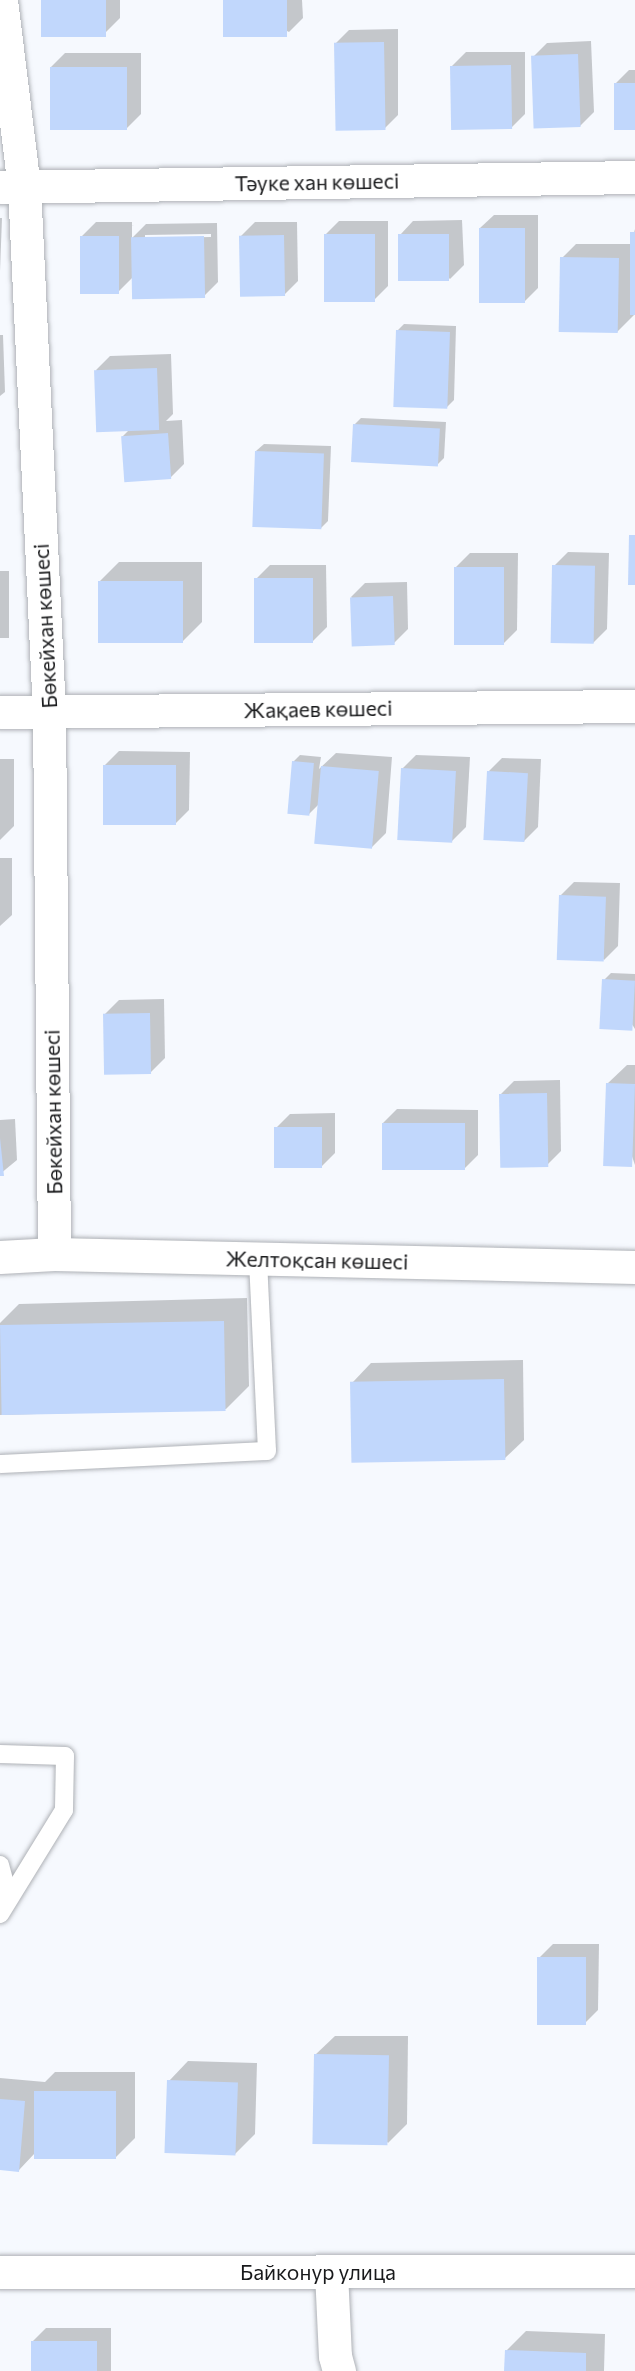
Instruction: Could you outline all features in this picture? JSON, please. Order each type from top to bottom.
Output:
[{"type":"street","name":"Бөкейхан көшесі","points":[[1,0],[49,712],[54,1254]]},
{"type":"street","name":"Тәуке хан көшесі","points":[[12,187],[635,177]]},
{"type":"street","name":"Жақаев көшесі","points":[[0,712],[635,706]]},
{"type":"street","name":"Желтоқсан көшесі","points":[[0,1257],[54,1254],[635,1267]]},
{"type":"street","name":"Байконур улица","points":[[0,2272],[635,2271]]},
{"type":"street","points":[[331,2272],[335,2356],[339,2371]]},
{"type":"lane","points":[[0,1464],[267,1451],[258,1259]]},
{"type":"lane","points":[[0,1754],[65,1756],[64,1810],[5,1906]]},
{"type":"lane","points":[[0,1865],[5,1906]]},
{"type":"building","points":[[41,0],[106,0],[106,37],[41,37]]},
{"type":"building","points":[[223,0],[287,0],[287,37],[223,37]]},
{"type":"building","points":[[384,42],[386,130],[336,131],[334,43]]},
{"type":"building","points":[[578,54],[581,127],[534,129],[531,56]]},
{"type":"building","points":[[511,65],[512,129],[451,130],[450,66]]},
{"type":"building","points":[[50,67],[127,67],[127,130],[50,130]]},
{"type":"building","points":[[614,83],[635,83],[635,130],[614,130]]},
{"type":"building","points":[[479,228],[525,228],[525,303],[479,303]]},
{"type":"building","points":[[630,232],[635,232],[635,315],[630,315]]},
{"type":"building","points":[[324,234],[375,234],[375,302],[324,302]]},
{"type":"building","points":[[398,234],[449,234],[449,281],[398,281]]},
{"type":"building","points":[[284,235],[285,296],[240,297],[239,236]]},
{"type":"building","points":[[80,236],[119,236],[119,294],[80,294]]},
{"type":"building","points":[[204,236],[205,298],[132,299],[131,237]]},
{"type":"building","points":[[560,257],[619,258],[618,333],[559,332]]},
{"type":"building","points":[[396,330],[450,332],[447,409],[393,407]]},
{"type":"building","points":[[157,368],[159,430],[96,432],[94,370]]},
{"type":"building","points":[[353,424],[440,429],[438,467],[351,462]]},
{"type":"building","points":[[168,433],[171,479],[124,482],[121,436]]},
{"type":"building","points":[[255,451],[324,453],[321,529],[252,527]]},
{"type":"building","points":[[629,535],[635,535],[635,585],[628,585]]},
{"type":"building","points":[[552,565],[595,566],[594,644],[551,643]]},
{"type":"building","points":[[454,567],[504,567],[504,645],[454,645]]},
{"type":"building","points":[[254,578],[313,578],[313,643],[254,643]]},
{"type":"building","points":[[98,581],[183,581],[183,643],[98,643]]},
{"type":"building","points":[[393,596],[395,645],[352,646],[350,598]]},
{"type":"building","points":[[292,761],[314,763],[309,816],[287,814]]},
{"type":"building","points":[[103,765],[176,765],[176,825],[103,825]]},
{"type":"building","points":[[321,766],[379,771],[372,849],[314,844]]},
{"type":"building","points":[[401,768],[456,771],[452,843],[397,840]]},
{"type":"building","points":[[487,771],[528,773],[524,842],[483,840]]},
{"type":"building","points":[[559,895],[606,897],[604,962],[557,960]]},
{"type":"building","points":[[602,979],[635,981],[632,1031],[599,1029]]},
{"type":"building","points":[[150,1013],[151,1074],[104,1075],[103,1014]]},
{"type":"building","points":[[606,1083],[635,1084],[632,1167],[603,1166]]},
{"type":"building","points":[[547,1093],[548,1167],[500,1168],[499,1094]]},
{"type":"building","points":[[382,1123],[465,1123],[465,1170],[382,1170]]},
{"type":"building","points":[[274,1127],[322,1127],[322,1168],[274,1168]]},
{"type":"building","points":[[0,1138],[4,1176],[0,1176]]},
{"type":"building","points":[[224,1321],[226,1411],[2,1415],[0,1325]]},
{"type":"building","points":[[504,1379],[505,1460],[351,1463],[350,1382]]},
{"type":"building","points":[[537,1957],[586,1957],[586,2025],[537,2025]]},
{"type":"building","points":[[314,2054],[389,2055],[387,2145],[312,2144]]},
{"type":"building","points":[[167,2080],[238,2082],[235,2155],[164,2153]]},
{"type":"building","points":[[34,2091],[116,2091],[116,2159],[34,2159]]},
{"type":"building","points":[[0,2099],[25,2101],[19,2172],[0,2170]]},
{"type":"building","points":[[31,2341],[97,2341],[97,2371],[31,2371]]},
{"type":"building","points":[[505,2350],[586,2353],[586,2371],[504,2371]]}]
